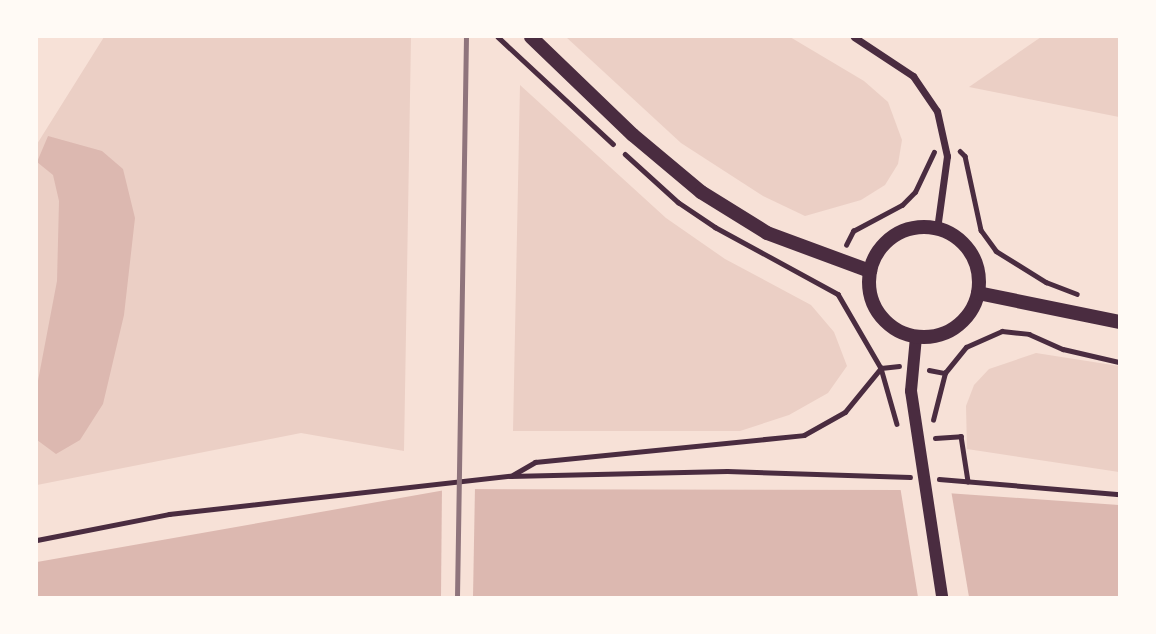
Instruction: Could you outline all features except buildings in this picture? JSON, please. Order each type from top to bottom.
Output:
[{"type":"main road","points":[[531,37],[633,135],[701,192],[767,233],[870,271]]},
{"type":"main road","points":[[913,229],[937,229],[953,236],[974,259],[978,293],[958,326],[932,337],[916,337],[885,323],[874,307],[870,271],[892,237],[913,229]]},
{"type":"main road","points":[[978,293],[1119,322]]},
{"type":"street","points":[[854,37],[913,76],[926,90],[945,136],[947,179],[937,229]]},
{"type":"street","points":[[916,337],[911,391],[942,597]]},
{"type":"path","points":[[900,433],[881,369],[834,291],[853,231],[901,205],[915,192],[924,165],[945,136],[965,156],[981,230],[1016,266],[1088,296]]},
{"type":"path","points":[[933,421],[945,373],[966,347],[1002,331],[1029,334],[1063,349],[1119,362]]},
{"type":"path","points":[[510,476],[535,462],[804,435],[845,412],[881,369]]},
{"type":"path","points":[[934,438],[961,436],[968,481]]},
{"type":"path","points":[[37,540],[169,514],[510,476],[727,471],[916,478]]},
{"type":"path","points":[[928,478],[1119,494]]},
{"type":"shaded area","points":[[104,37],[411,37],[404,451],[301,433],[37,485],[37,144]]},
{"type":"shaded area","points":[[566,37],[790,37],[864,81],[888,102],[902,140],[898,164],[885,185],[861,200],[805,216],[763,196],[681,143]]},
{"type":"shaded area","points":[[1041,37],[1119,37],[1119,117],[969,87]]},
{"type":"shaded area","points":[[520,85],[666,218],[725,259],[811,305],[834,332],[847,366],[828,393],[789,415],[740,431],[513,431]]},
{"type":"shaded area","points":[[48,136],[102,151],[123,169],[135,218],[124,315],[103,404],[80,440],[56,454],[37,440],[37,386],[57,281],[59,201],[53,175],[37,162]]},
{"type":"shaded area","points":[[1036,353],[1119,366],[1119,472],[967,449],[966,406],[974,385],[989,369]]},
{"type":"shaded area","points":[[451,489],[903,490],[1119,505],[1119,597],[37,597],[37,562]]},
{"type":"pier","points":[[475,486],[473,597],[441,597],[442,487]]},
{"type":"pier","points":[[900,486],[951,490],[969,597],[918,597]]},
{"type":"railway","points":[[457,597],[466,37]]}]
